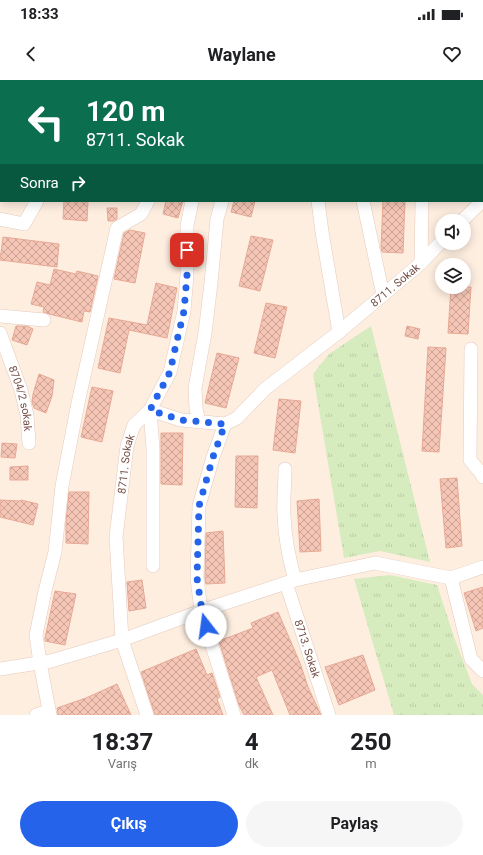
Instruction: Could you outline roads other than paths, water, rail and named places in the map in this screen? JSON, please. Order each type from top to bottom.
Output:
[{"type":"street","points":[[0,219],[24,224],[36,202]]},
{"type":"street","points":[[36,715],[49,713],[36,635],[55,552],[62,486],[78,403],[117,228],[141,214],[147,202]]},
{"type":"street","points":[[153,566],[153,449],[150,410],[170,372],[184,311],[187,275],[187,226],[192,202]]},
{"type":"street","points":[[199,421],[196,409],[195,388],[210,290],[217,219],[222,202]]},
{"type":"street","points":[[318,202],[339,332]]},
{"type":"street","points":[[362,202],[383,295]]},
{"type":"street","points":[[421,263],[422,202]]},
{"type":"street","points":[[469,214],[481,202]]},
{"type":"street","name":"8711. Sokak","points":[[225,424],[237,418],[265,389],[339,332],[421,263],[435,248]]},
{"type":"street","points":[[0,316],[44,320]]},
{"type":"street","name":"8704/2 sokak","points":[[0,333],[21,390],[27,415],[29,443]]},
{"type":"street","points":[[471,349],[470,460],[483,477]]},
{"type":"street","points":[[150,410],[181,420],[225,424],[213,457],[199,506],[197,578],[202,611],[234,715]]},
{"type":"street","name":"8711. Sokak","points":[[147,715],[122,640],[116,529],[127,446],[134,425],[150,410]]},
{"type":"street","name":"8713. Sokak","points":[[285,469],[284,516],[291,582],[329,715]]},
{"type":"street","points":[[0,669],[51,662],[122,640],[202,611],[291,582],[375,563],[451,578],[483,567]]},
{"type":"street","points":[[451,578],[471,659],[483,671]]}]
